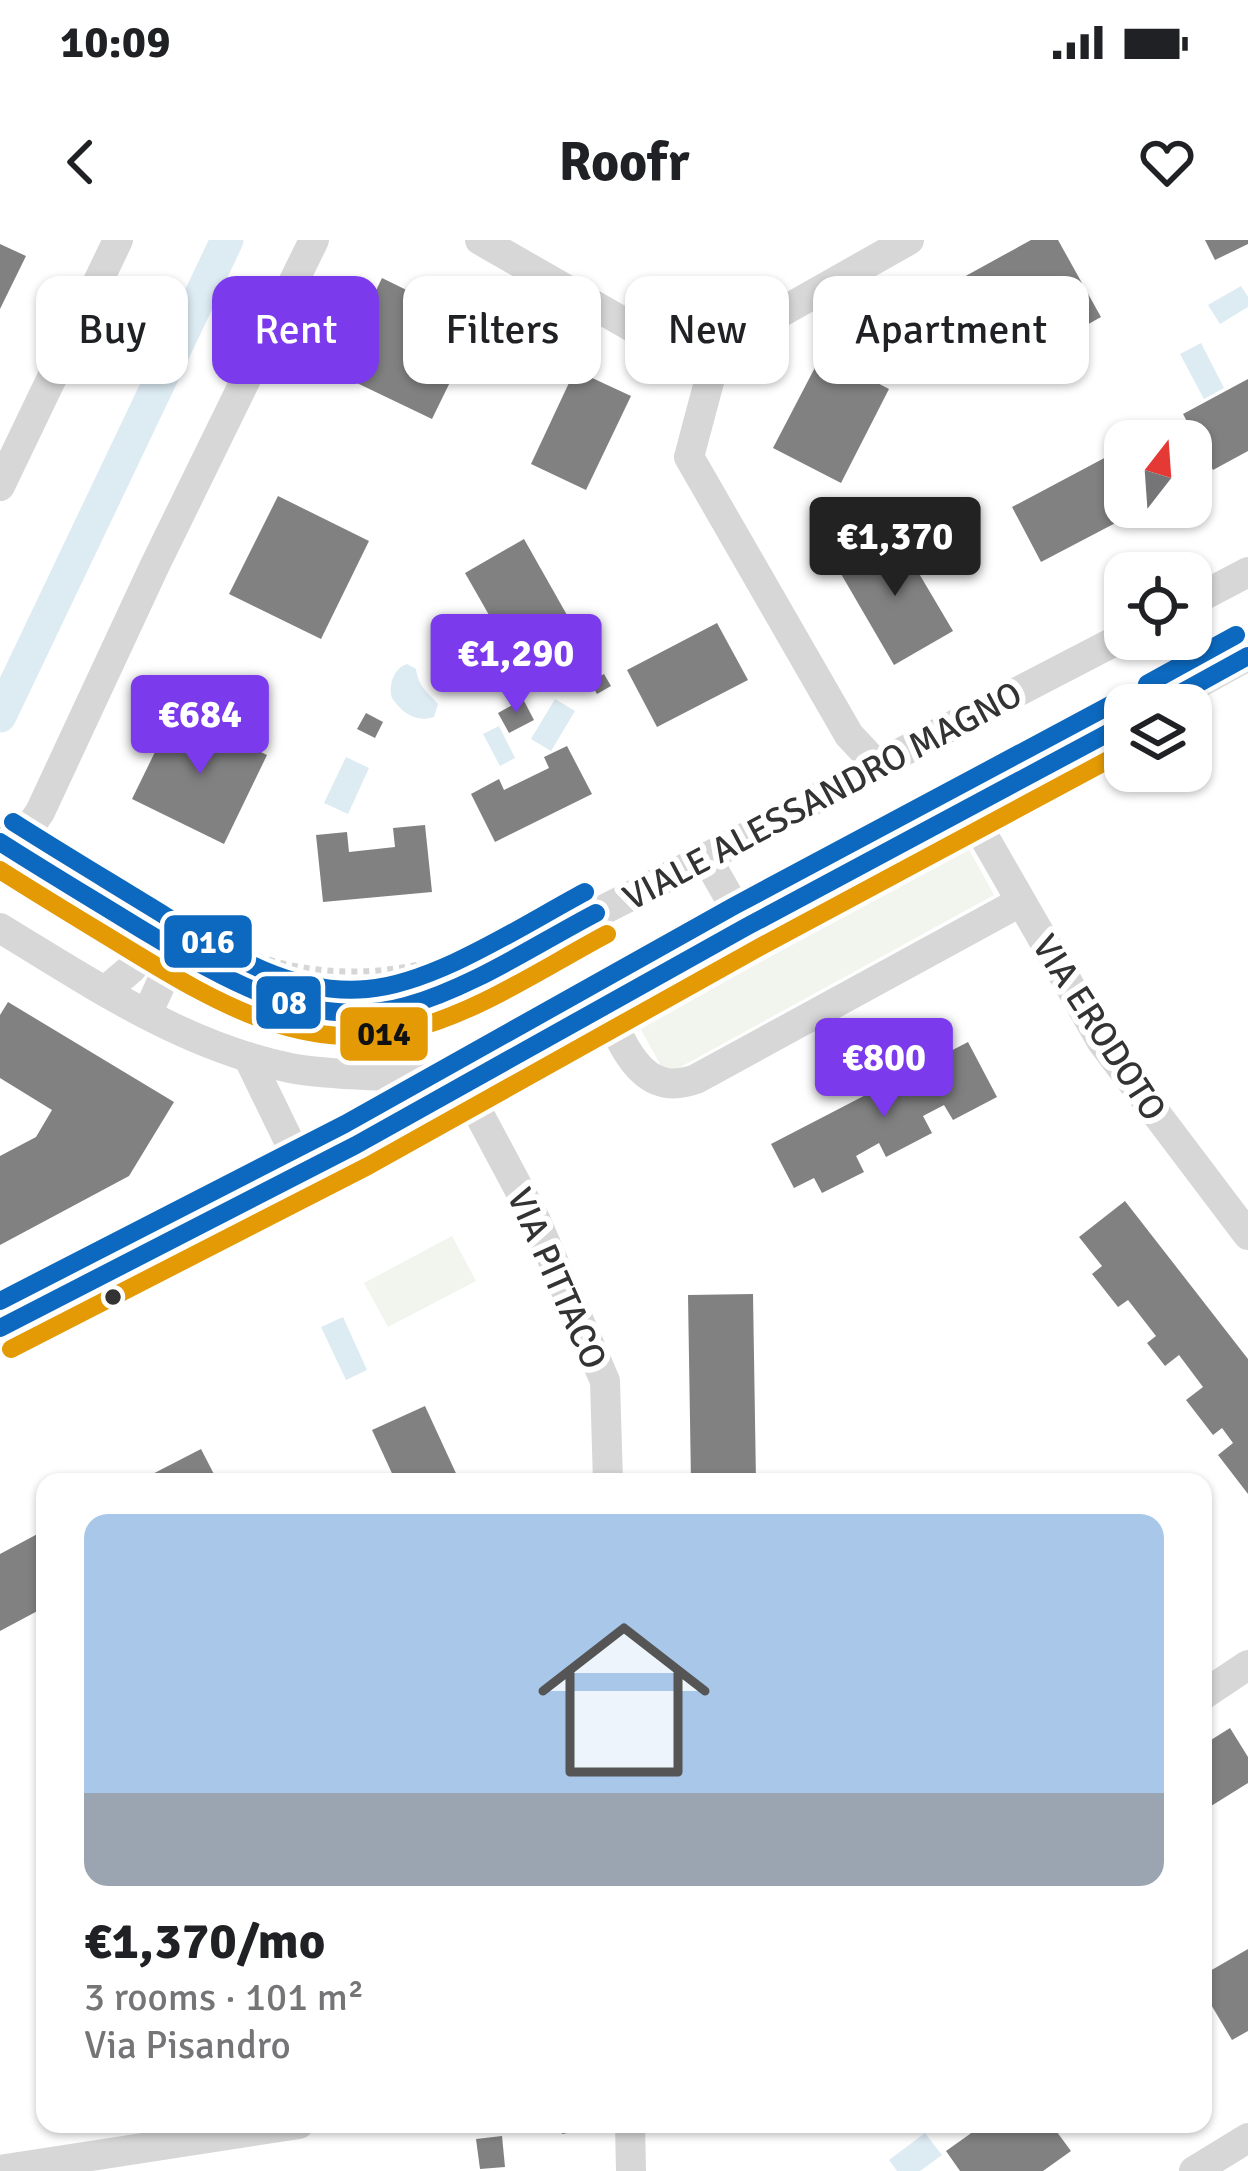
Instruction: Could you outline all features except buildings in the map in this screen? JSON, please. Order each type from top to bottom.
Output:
[{"type":"street","points":[[0,486],[118,240]]},
{"type":"street","points":[[7,846],[40,812],[314,240]]},
{"type":"street","points":[[480,240],[625,323]]},
{"type":"street","points":[[789,308],[909,240]]},
{"type":"street","points":[[708,384],[689,457],[849,735],[877,765]]},
{"type":"street","points":[[1212,591],[1248,572]]},
{"type":"street","name":"VIALE ALESSANDRO MAGNO","points":[[7,846],[238,985],[305,1008],[355,1014],[403,1007],[452,987],[706,857],[1104,647]]},
{"type":"street","points":[[1197,684],[1248,656]]},
{"type":"street","points":[[0,1328],[304,1172],[1104,735]]},
{"type":"street","name":"VIA ERODOTO","points":[[968,809],[1111,1055],[1248,1235]]},
{"type":"street","points":[[706,857],[746,927]]},
{"type":"street","points":[[604,1007],[638,1065],[657,1082],[680,1084],[1020,902]]},
{"type":"street","points":[[0,928],[147,1014],[248,1058],[293,1069],[409,1076],[464,1086]]},
{"type":"street","points":[[105,991],[132,968],[148,934]]},
{"type":"street","points":[[147,1014],[176,951]]},
{"type":"street","points":[[248,1058],[304,1172]]},
{"type":"street","name":"VIA PITTACO","points":[[464,1086],[535,1219],[604,1381],[608,1473]]},
{"type":"street","points":[[1212,1688],[1248,1665]]},
{"type":"street","points":[[0,2170],[240,2133]]},
{"type":"street","points":[[630,2133],[632,2171]]},
{"type":"street","points":[[1194,2171],[1248,2138]]},
{"type":"path","points":[[244,952],[289,967],[335,973],[384,972],[431,962]]},
{"type":"shaded area","points":[[1241,286],[1248,307],[1220,324],[1208,305]]},
{"type":"shaded area","points":[[1201,343],[1224,388],[1204,399],[1180,354]]},
{"type":"shaded area","points":[[407,664],[416,669],[421,685],[438,704],[434,717],[410,715],[392,698],[393,678]]},
{"type":"shaded area","points":[[555,699],[575,711],[551,751],[531,739]]},
{"type":"shaded area","points":[[499,726],[515,758],[500,766],[483,734]]},
{"type":"shaded area","points":[[346,757],[369,768],[348,814],[324,803]]},
{"type":"shaded area","points":[[959,831],[994,895],[666,1075],[630,1010]]},
{"type":"shaded area","points":[[452,1236],[476,1281],[388,1327],[364,1283]]},
{"type":"shaded area","points":[[343,1317],[367,1370],[346,1380],[321,1327]]},
{"type":"shaded area","points":[[925,2133],[942,2155],[920,2171],[897,2171],[889,2160]]},
{"type":"waterway","points":[[0,716],[227,240]]},
{"type":"transit line","name":"016","points":[[1147,684],[1236,635]]},
{"type":"transit line","name":"08","points":[[1197,684],[1248,656]]},
{"type":"transit line","name":"016","points":[[0,1301],[345,1124],[734,906],[1104,708]]},
{"type":"transit line","name":"08","points":[[0,1328],[356,1145],[746,927],[1104,735]]},
{"type":"transit line","name":"014","points":[[11,1349],[368,1166],[1104,762]]},
{"type":"transit line","name":"016","points":[[13,822],[251,965],[308,985],[337,989],[367,989],[421,976],[479,951],[585,892]]},
{"type":"transit line","name":"08","points":[[0,842],[234,982],[267,996],[335,1012],[370,1012],[431,998],[596,913]]},
{"type":"transit line","name":"014","points":[[0,870],[197,990],[264,1020],[334,1036],[370,1036],[434,1022],[485,1001],[607,934]]}]
